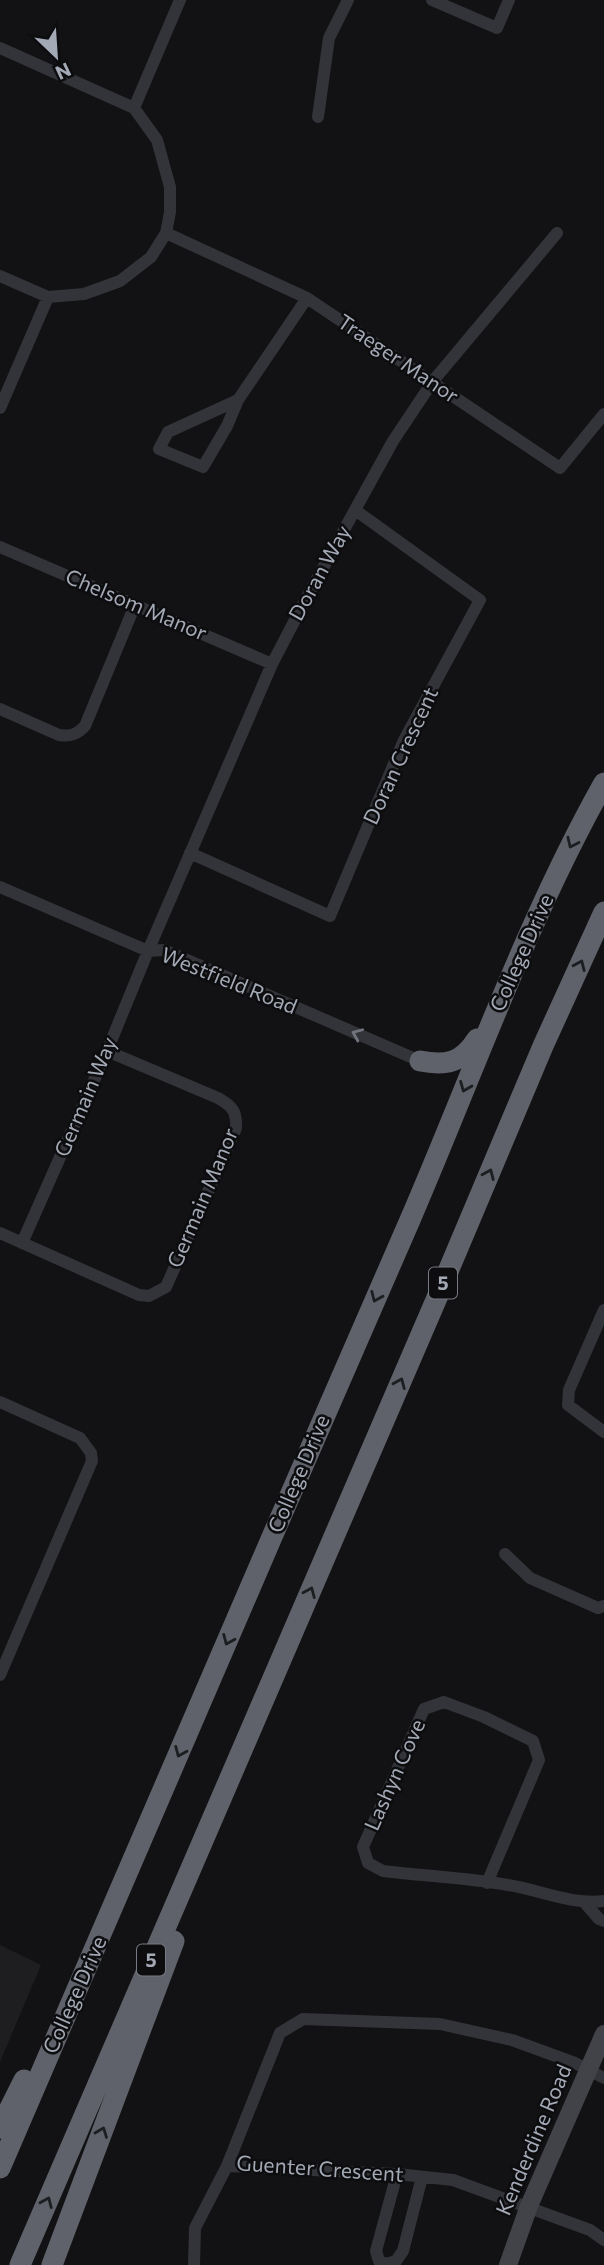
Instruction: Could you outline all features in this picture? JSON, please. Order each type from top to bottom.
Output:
[{"type":"highway","name":"College Drive","points":[[0,2168],[425,1186],[500,1001],[580,825],[604,783]]},
{"type":"highway","name":"5","points":[[20,2265],[543,1046],[604,912]]},
{"type":"highway","points":[[420,1061],[447,1064],[461,1059],[471,1048],[500,1001]]},
{"type":"highway","points":[[52,2265],[283,1654]]},
{"type":"highway","points":[[0,2127],[125,1882]]},
{"type":"street","points":[[134,108],[180,0]]},
{"type":"street","points":[[318,117],[330,38],[348,0]]},
{"type":"street","points":[[432,0],[498,28],[509,0]]},
{"type":"street","points":[[0,48],[134,108],[157,140],[170,187],[170,212],[166,233],[150,257],[120,281],[84,295],[48,297],[0,276]]},
{"type":"street","name":"Traeger Manor","points":[[166,233],[307,298],[561,468],[604,414]]},
{"type":"street","name":"Doran Way","points":[[148,951],[272,664],[393,441],[433,381],[557,233]]},
{"type":"street","points":[[0,408],[48,297]]},
{"type":"street","points":[[238,400],[168,432],[159,449],[203,467],[227,426],[238,400],[307,298]]},
{"type":"street","name":"Doran Crescent","points":[[190,853],[330,916],[404,740],[480,600],[355,510]]},
{"type":"street","name":"Chelsom Manor","points":[[0,547],[272,664]]},
{"type":"street","points":[[0,709],[59,735],[69,737],[79,732],[85,726],[135,605]]},
{"type":"street","name":"Westfield Road","points":[[0,887],[148,951],[163,950],[420,1061]]},
{"type":"street","name":"Germain Way","points":[[22,1242],[107,1051],[148,951]]},
{"type":"street","name":"Germain Manor","points":[[0,1233],[139,1295],[149,1296],[166,1287],[236,1128],[237,1117],[234,1109],[218,1098],[107,1051]]},
{"type":"street","points":[[604,1310],[569,1390],[569,1405],[604,1432]]},
{"type":"street","points":[[0,1402],[80,1438],[91,1453],[92,1461],[0,1675]]},
{"type":"street","points":[[505,1554],[530,1578],[597,1608],[604,1606]]},
{"type":"street","name":"Lashyn Cove","points":[[487,1883],[539,1760],[533,1741],[484,1717],[444,1702],[424,1709],[363,1847],[369,1863],[383,1871],[487,1883],[506,1884],[585,1903],[604,1901]]},
{"type":"street","name":"Lashyn Cove","points":[[585,1903],[604,1921]]},
{"type":"street","name":"Guenter Crescent","points":[[596,2074],[512,2039],[440,2024],[303,2019],[280,2034],[227,2166],[397,2174],[453,2180],[590,2230],[604,2240]]},
{"type":"street","name":"Kenderdine Road","points":[[508,2265],[529,2206],[596,2074],[604,2034]]},
{"type":"street","points":[[194,2265],[195,2228],[227,2166]]},
{"type":"street","points":[[397,2174],[376,2251],[379,2260],[386,2264],[396,2261],[402,2251],[422,2177]]},
{"type":"shaded area","points":[[0,1945],[41,1965],[0,2062]]}]
